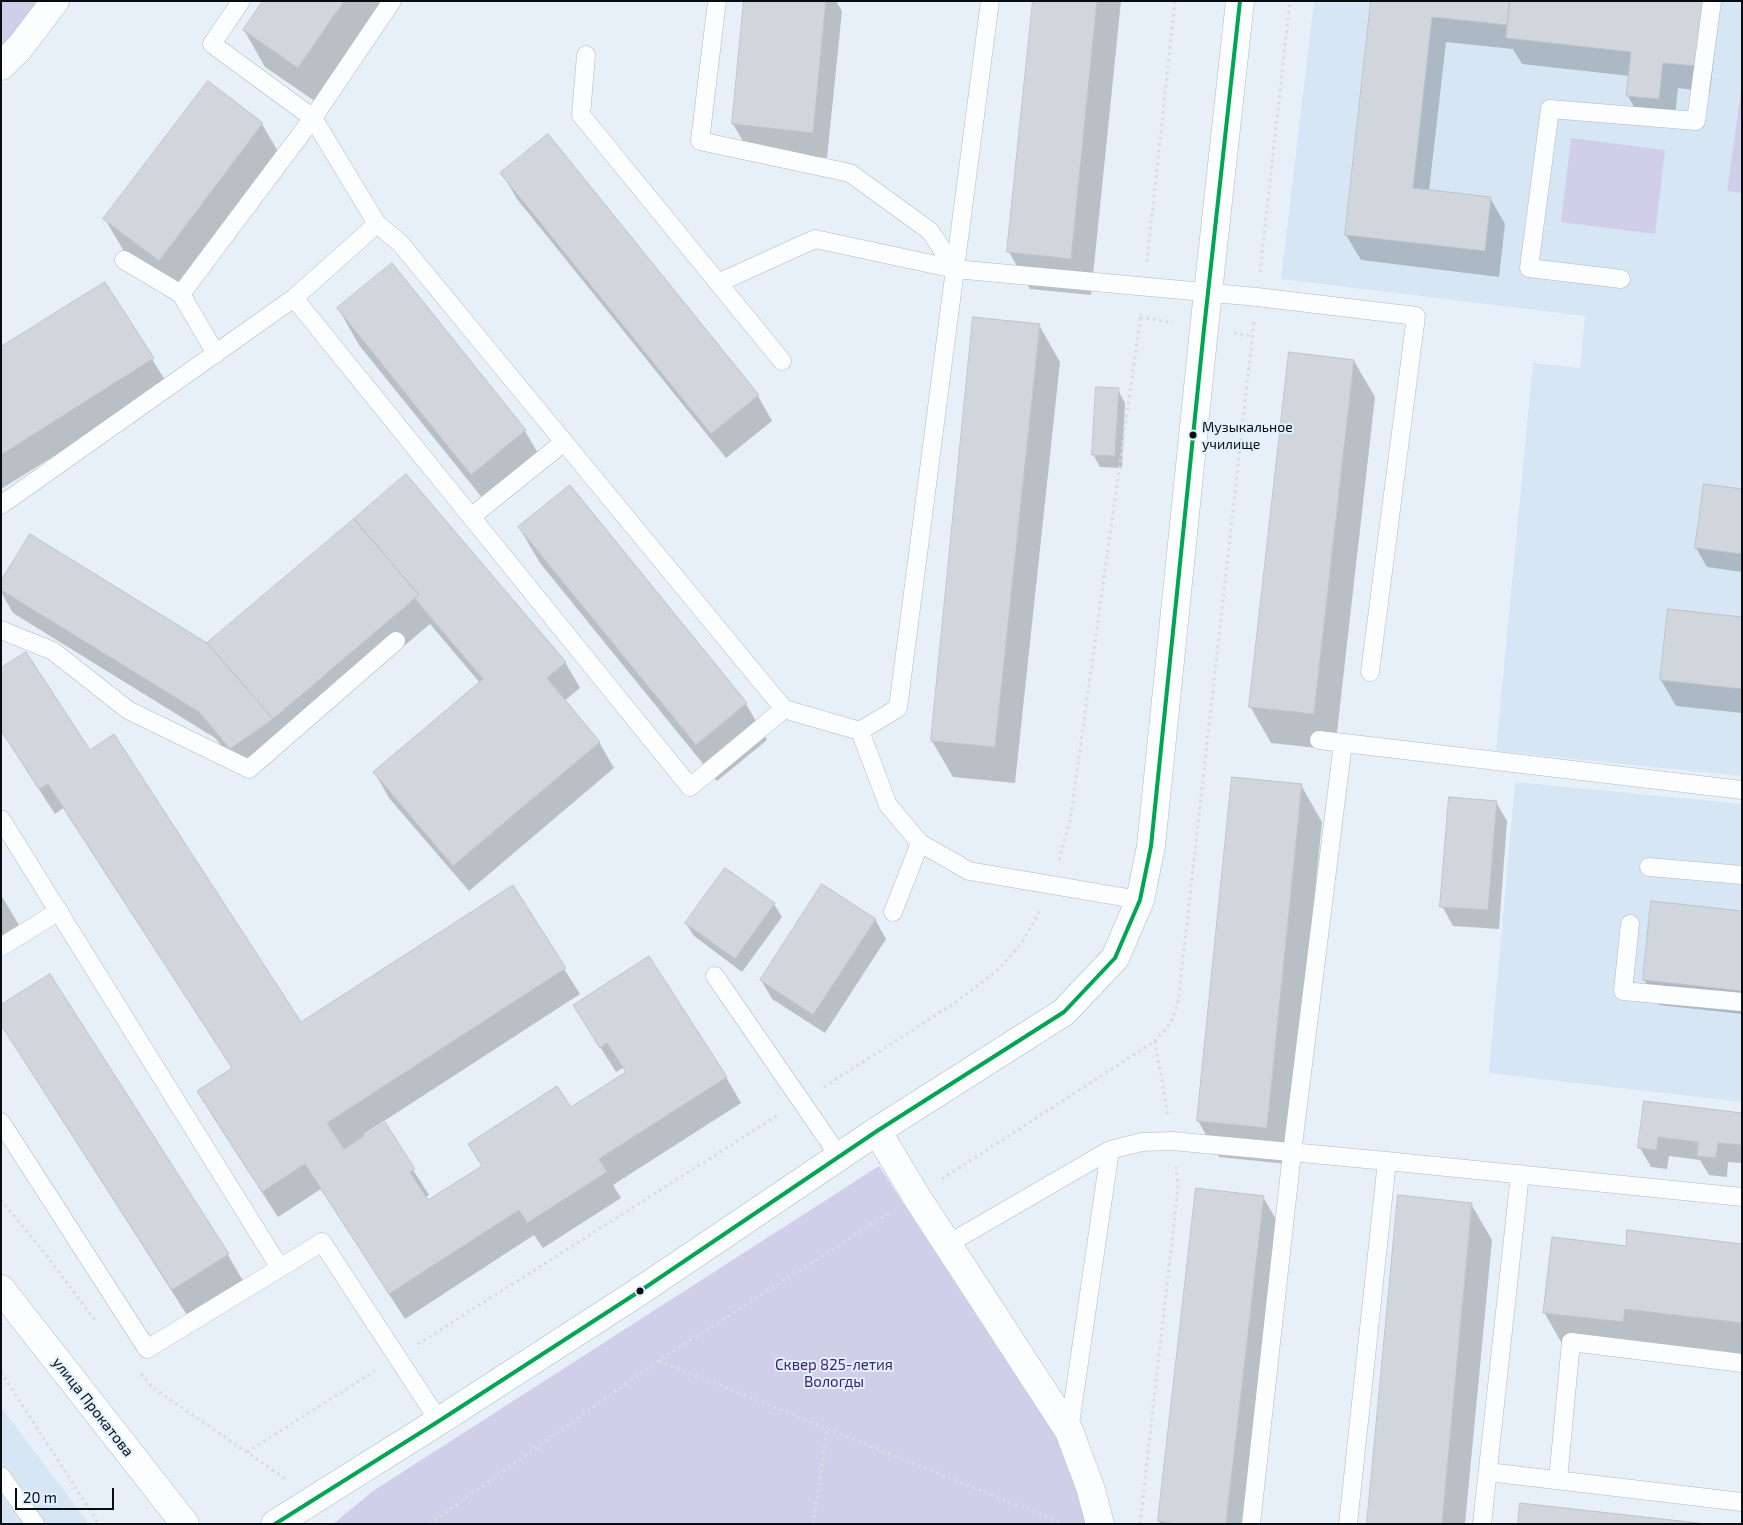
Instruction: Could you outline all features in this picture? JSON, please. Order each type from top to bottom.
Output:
[{"type":"street","points":[[1,66],[20,47],[55,1]]},
{"type":"street","points":[[275,1524],[640,1291],[877,1131],[1064,1012],[1115,958],[1140,900],[1151,846],[1240,1]]},
{"type":"street","points":[[877,1131],[916,1196],[1070,1431],[1090,1487],[1100,1524]]},
{"type":"street","name":"улица Прокатова","points":[[1,1289],[185,1524]]},
{"type":"lane","points":[[241,1],[212,44],[313,118],[377,224],[400,243],[784,709],[860,731],[898,708],[990,1]]},
{"type":"lane","points":[[181,294],[313,118],[392,1]]},
{"type":"lane","points":[[717,1],[700,141],[850,173],[930,231],[955,269]]},
{"type":"lane","points":[[1621,279],[1530,268],[1550,108],[1696,122],[1712,1]]},
{"type":"lane","points":[[586,55],[581,115],[782,361]]},
{"type":"lane","points":[[1,505],[294,298],[377,224]]},
{"type":"lane","points":[[718,283],[815,239],[955,269],[1208,292],[1416,316],[1370,672]]},
{"type":"lane","points":[[124,260],[181,294],[216,354]]},
{"type":"lane","points":[[294,298],[690,787],[784,709]]},
{"type":"lane","points":[[471,517],[564,442]]},
{"type":"lane","points":[[1,630],[53,651],[128,710],[249,769],[396,641]]},
{"type":"lane","points":[[860,731],[888,805],[920,842],[968,871],[1140,900]]},
{"type":"lane","points":[[1319,740],[1742,790]]},
{"type":"lane","points":[[1251,1524],[1292,1153],[1343,743]]},
{"type":"lane","points":[[1,819],[280,1268]]},
{"type":"lane","points":[[892,912],[920,842]]},
{"type":"lane","points":[[1649,867],[1742,875]]},
{"type":"lane","points":[[1,947],[59,911]]},
{"type":"lane","points":[[1630,924],[1623,991],[1742,1002]]},
{"type":"lane","points":[[715,976],[840,1156]]},
{"type":"lane","points":[[1,1122],[147,1349],[322,1242],[439,1421]]},
{"type":"lane","points":[[948,1244],[1110,1150],[1142,1142],[1172,1141],[1742,1197]]},
{"type":"lane","points":[[1070,1431],[1110,1150]]},
{"type":"lane","points":[[1348,1524],[1387,1161]]},
{"type":"lane","points":[[1482,1524],[1520,1174]]},
{"type":"lane","points":[[1558,1480],[1571,1342],[1742,1363]]},
{"type":"lane","points":[[1488,1472],[1742,1502]]},
{"type":"lane","points":[[1,1476],[35,1524]]},
{"type":"path","points":[[1140,1524],[1178,1187],[1155,1041]]},
{"type":"path","points":[[429,1524],[658,1361],[916,1196]]},
{"type":"path","points":[[658,1361],[1064,1524]]},
{"type":"path","points":[[1,1372],[99,1524]]},
{"type":"path","points":[[813,1524],[827,1430]]},
{"type":"shaded area","points":[[1314,1],[1742,1],[1742,776],[1496,751],[1533,363],[1580,368],[1585,316],[1281,279]]},
{"type":"shaded area","points":[[1515,782],[1742,804],[1742,1102],[1489,1073]]},
{"type":"shaded area","points":[[1,1407],[89,1524],[1,1524]]},
{"type":"green space","points":[[1,1],[39,1],[1,48]]},
{"type":"green space","points":[[1742,83],[1742,193],[1727,191]]},
{"type":"green space","points":[[1571,138],[1665,150],[1655,234],[1561,222]]},
{"type":"green space","name":"Сквер 825-летия Вологды","points":[[879,1166],[1061,1445],[1089,1524],[333,1524],[373,1491]]},
{"type":"building","points":[[263,1],[344,1],[298,68],[243,30]]},
{"type":"building","points":[[744,1],[826,1],[813,133],[732,124]]},
{"type":"building","points":[[1033,1],[1097,1],[1071,259],[1007,252]]},
{"type":"building","points":[[1371,1],[1510,1],[1507,25],[1432,17],[1413,188],[1491,197],[1485,251],[1345,235]]},
{"type":"building","points":[[1510,1],[1703,1],[1696,66],[1663,63],[1659,99],[1626,96],[1631,52],[1506,38]]},
{"type":"building","points":[[208,81],[263,123],[159,261],[103,219]]},
{"type":"building","points":[[548,134],[759,395],[711,434],[500,173]]},
{"type":"building","points":[[392,263],[526,430],[471,475],[337,308]]},
{"type":"building","points":[[105,282],[154,358],[1,455],[1,347]]},
{"type":"building","points":[[973,317],[1040,324],[995,747],[931,741]]},
{"type":"building","points":[[1289,352],[1354,360],[1314,714],[1249,707]]},
{"type":"building","points":[[1096,387],[1119,388],[1115,456],[1092,455]]},
{"type":"building","points":[[406,474],[566,662],[547,678],[600,742],[453,866],[373,772],[483,679],[415,599],[419,595],[354,519]]},
{"type":"building","points":[[1704,484],[1742,489],[1742,554],[1695,548]]},
{"type":"building","points":[[570,485],[747,703],[696,745],[518,527]]},
{"type":"building","points":[[354,519],[419,595],[273,719],[207,643]]},
{"type":"building","points":[[30,534],[207,643],[273,719],[230,749],[199,712],[1,590],[1,581]]},
{"type":"building","points":[[1668,609],[1742,617],[1742,689],[1660,680]]},
{"type":"building","points":[[26,652],[90,750],[114,734],[301,1022],[513,885],[566,968],[327,1123],[344,1149],[385,1122],[415,1169],[410,1172],[428,1200],[482,1166],[468,1144],[557,1086],[571,1107],[626,1072],[607,1043],[600,1048],[573,1005],[649,956],[727,1077],[599,1159],[607,1172],[527,1223],[519,1210],[389,1294],[305,1164],[262,1192],[197,1091],[232,1068],[48,784],[39,789],[1,730],[1,668]]},
{"type":"building","points":[[1232,777],[1302,784],[1267,1128],[1197,1121]]},
{"type":"building","points":[[1449,797],[1497,801],[1488,910],[1440,907]]},
{"type":"building","points":[[725,868],[775,903],[735,959],[685,923]]},
{"type":"building","points":[[822,884],[876,919],[813,1015],[760,980]]},
{"type":"building","points":[[1651,901],[1742,911],[1742,991],[1643,980]]},
{"type":"building","points":[[50,974],[229,1254],[172,1290],[1,1025],[1,1005]]},
{"type":"building","points":[[1644,1101],[1742,1113],[1742,1145],[1718,1143],[1716,1158],[1697,1156],[1698,1142],[1658,1137],[1657,1150],[1638,1148]]},
{"type":"building","points":[[1196,1188],[1264,1196],[1226,1524],[1178,1524],[1158,1521]]},
{"type":"building","points":[[1398,1195],[1472,1203],[1442,1524],[1367,1524]]},
{"type":"building","points":[[1627,1230],[1742,1244],[1742,1323],[1625,1309],[1623,1322],[1543,1313],[1552,1237],[1626,1246]]},
{"type":"building","points":[[1520,1503],[1707,1524],[1518,1524]]},
{"type":"transit line","points":[[275,1524],[640,1291],[877,1131],[1064,1012],[1115,958],[1140,900],[1151,846],[1240,1]]},
{"type":"place","name":"Музыкальное училище","points":[[1193,435]]}]
